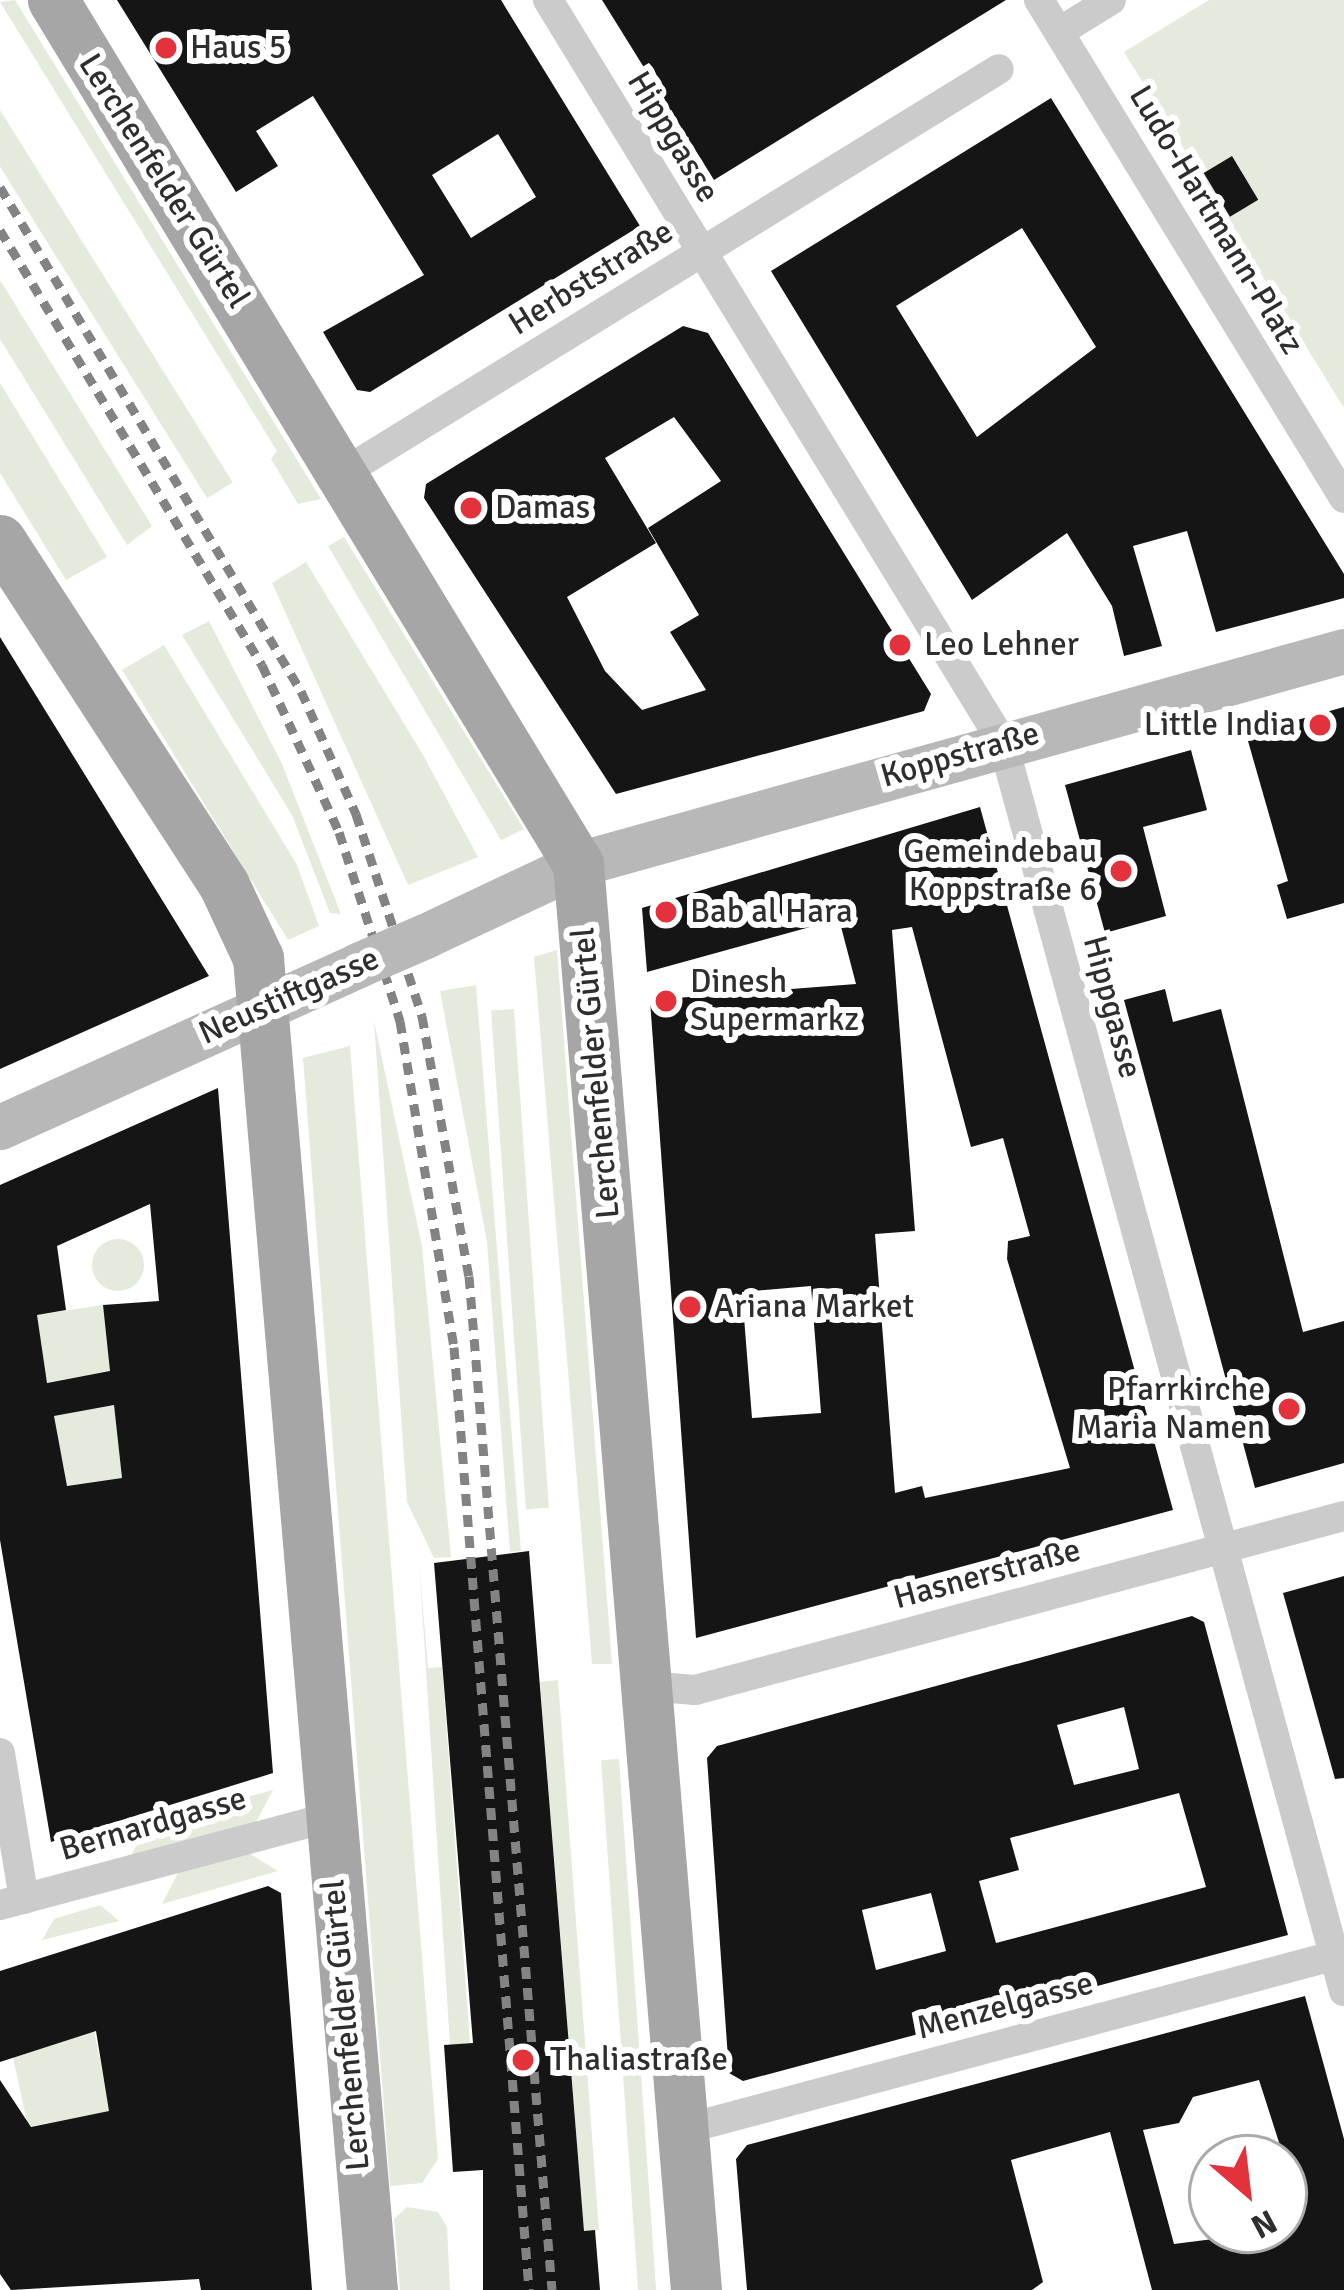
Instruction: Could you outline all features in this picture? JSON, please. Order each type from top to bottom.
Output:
[{"type":"main road","name":"Lerchenfelder Gürtel","points":[[53,0],[578,864],[696,2290]]},
{"type":"main road","name":"Lerchenfelder Gürtel","points":[[0,541],[224,885],[258,958],[258,1009],[327,1818],[372,2290]]},
{"type":"main road","name":"Koppstraße","points":[[578,864],[1003,742],[1344,651]]},
{"type":"main road","name":"Neustiftgasse","points":[[0,1127],[578,864]]},
{"type":"street","name":"Hippgasse","points":[[548,0],[1003,742],[1339,1954],[1344,1991]]},
{"type":"street","name":"Ludo-Hartmann-Platz","points":[[1039,0],[1344,498]]},
{"type":"street","points":[[1059,32],[1111,0]]},
{"type":"street","name":"Herbststraße","points":[[344,473],[999,69]]},
{"type":"street","name":"Hasnerstraße","points":[[647,1686],[695,1690],[1344,1516]]},
{"type":"street","points":[[0,1754],[12,1902]]},
{"type":"street","name":"Bernardgasse","points":[[12,1902],[327,1818]]},
{"type":"street","name":"Menzelgasse","points":[[685,2129],[1339,1954]]},
{"type":"green space","points":[[15,0],[321,499],[298,504],[271,459],[277,451],[0,2]]},
{"type":"green space","points":[[1209,0],[1344,0],[1344,408],[1124,52]]},
{"type":"green space","points":[[0,110],[233,482],[207,498],[0,167]]},
{"type":"green space","points":[[0,280],[152,526],[127,545],[0,339]]},
{"type":"green space","points":[[0,383],[107,557],[66,580],[0,473]]},
{"type":"green space","points":[[344,537],[524,829],[501,840],[328,546]]},
{"type":"green space","points":[[306,562],[423,755],[478,857],[408,885],[272,583]]},
{"type":"green space","points":[[209,621],[282,764],[341,914],[330,913],[292,815],[182,635]]},
{"type":"green space","points":[[164,645],[297,865],[319,926],[288,940],[122,670]]},
{"type":"green space","points":[[557,950],[612,1664],[592,1664],[534,957]]},
{"type":"green space","points":[[476,985],[521,1551],[510,1552],[487,1242],[440,991]]},
{"type":"green space","points":[[514,1009],[549,1508],[526,1509],[491,1011]]},
{"type":"green space","points":[[374,1021],[422,1246],[451,1557],[434,1558],[407,1502]]},
{"type":"green space","points":[[350,1046],[438,2159],[422,2183],[390,2186],[303,1058]]},
{"type":"green space","points":[[118,1239],[137,1246],[144,1265],[137,1284],[118,1291],[99,1284],[92,1265],[99,1246]]},
{"type":"green space","points":[[103,1305],[114,1403],[110,1372],[47,1382],[29,1316]]},
{"type":"green space","points":[[114,1405],[122,1478],[65,1486],[48,1417]]},
{"type":"green space","points":[[419,1560],[428,1668],[442,1667],[470,2043],[450,2045]]},
{"type":"green space","points":[[558,1680],[599,2230],[584,2231],[540,1682]]},
{"type":"green space","points":[[619,1759],[656,2290],[638,2290],[601,1760]]},
{"type":"green space","points":[[273,1790],[256,1822],[128,1862],[147,1824]]},
{"type":"green space","points":[[242,1849],[278,1871],[162,1904],[180,1869]]},
{"type":"green space","points":[[100,1905],[119,1921],[42,1940],[54,1919]]},
{"type":"green space","points":[[91,2015],[110,2111],[28,2127],[9,2039],[47,2047],[70,2039],[66,2023]]},
{"type":"green space","points":[[407,2207],[438,2212],[447,2227],[450,2290],[400,2290],[394,2219]]},
{"type":"building","points":[[117,0],[501,0],[640,226],[370,392],[357,390],[323,332],[424,275],[313,96],[256,131],[278,166],[236,192]],"holes":[[[498,134],[536,197],[471,238],[432,175]]]},
{"type":"building","points":[[602,0],[1006,0],[714,180]]},
{"type":"building","points":[[1051,98],[1344,574],[1344,598],[1216,632],[1187,531],[1133,546],[1162,646],[1124,656],[1112,606],[1067,533],[972,600],[771,271]],"holes":[[[1022,228],[1096,347],[977,437],[896,306]]]},
{"type":"building","points":[[1232,156],[1258,200],[1230,217],[1204,173]]},
{"type":"building","points":[[683,326],[708,333],[931,694],[924,711],[616,794],[424,498],[426,484]],"holes":[[[674,417],[721,481],[648,528],[699,615],[670,632],[706,690],[642,710],[605,671],[567,597],[656,543],[605,458]]]},
{"type":"building","points":[[0,637],[209,976],[0,1069]]},
{"type":"building","points":[[1344,707],[1344,903],[1287,919],[1277,885],[1288,881],[1246,734]]},
{"type":"building","name":"Gemeindebau Koppstraße 6","points":[[1191,750],[1207,810],[1143,827],[1166,916],[1105,933],[1065,785]]},
{"type":"building","points":[[980,807],[1173,1510],[696,1638],[650,1000],[856,984],[839,919],[647,972],[642,908]],"holes":[[[912,927],[971,1147],[1003,1138],[1030,1236],[1008,1241],[1007,1259],[1070,1468],[925,1498],[922,1486],[895,1493],[875,1234],[915,1231],[892,930]],[[811,1286],[821,1413],[752,1418],[742,1292]]]},
{"type":"building","points":[[1165,989],[1173,1022],[1221,1009],[1303,1332],[1344,1321],[1344,1463],[1255,1488],[1124,1000]]},
{"type":"building","points":[[218,1088],[273,1773],[51,1842],[0,1540],[0,1185]],"holes":[[[150,1204],[159,1301],[103,1305],[110,1371],[47,1383],[37,1315],[66,1310],[57,1246]],[[114,1405],[122,1478],[67,1486],[54,1416]]]},
{"type":"building","points":[[529,1551],[584,2231],[595,2230],[600,2290],[483,2290],[483,2170],[453,2172],[444,2045],[473,2043],[434,1563]]},
{"type":"building","points":[[1344,1576],[1344,1778],[1335,1779],[1283,1593]]},
{"type":"building","points":[[1192,1616],[1204,1622],[1288,1935],[743,2081],[729,2073],[707,1758],[717,1746]],"holes":[[[1124,1707],[1139,1769],[1074,1785],[1057,1725]],[[1179,1793],[1206,1887],[996,1943],[979,1881],[1019,1870],[1010,1838]],[[931,1893],[946,1951],[876,1970],[862,1910]]]},
{"type":"building","points":[[268,1886],[281,1893],[312,2290],[201,2290],[199,2279],[11,2290],[0,2274],[0,2080],[31,2127],[109,2111],[96,2031],[0,2062],[0,1971]]},
{"type":"building","points":[[1305,1996],[1344,2139],[1344,2290],[1152,2290],[1110,2132],[1011,2160],[1043,2282],[1032,2290],[747,2290],[736,2159],[747,2145]]},
{"type":"railway","points":[[0,187],[301,691],[356,814],[422,1016],[469,1276],[552,2290]]},
{"type":"railway","points":[[0,230],[262,665],[339,832],[400,1021],[454,1347],[529,2290]]},
{"type":"place","name":"Haus 5","points":[[166,48]]},
{"type":"place","name":"Damas","points":[[471,508]]},
{"type":"place","name":"Leo Lehner","points":[[900,645]]},
{"type":"place","name":"Little India","points":[[1320,725]]},
{"type":"place","name":"Gemeindebau Koppstraße 6","points":[[1121,871]]},
{"type":"place","name":"Bab al Hara","points":[[666,912]]},
{"type":"place","name":"Dinesh Supermarkz","points":[[666,1001]]},
{"type":"place","name":"Ariana Market","points":[[690,1307]]},
{"type":"place","name":"Pfarrkirche Maria Namen","points":[[1289,1409]]},
{"type":"place","name":"Thaliastraße","points":[[523,2060]]}]
